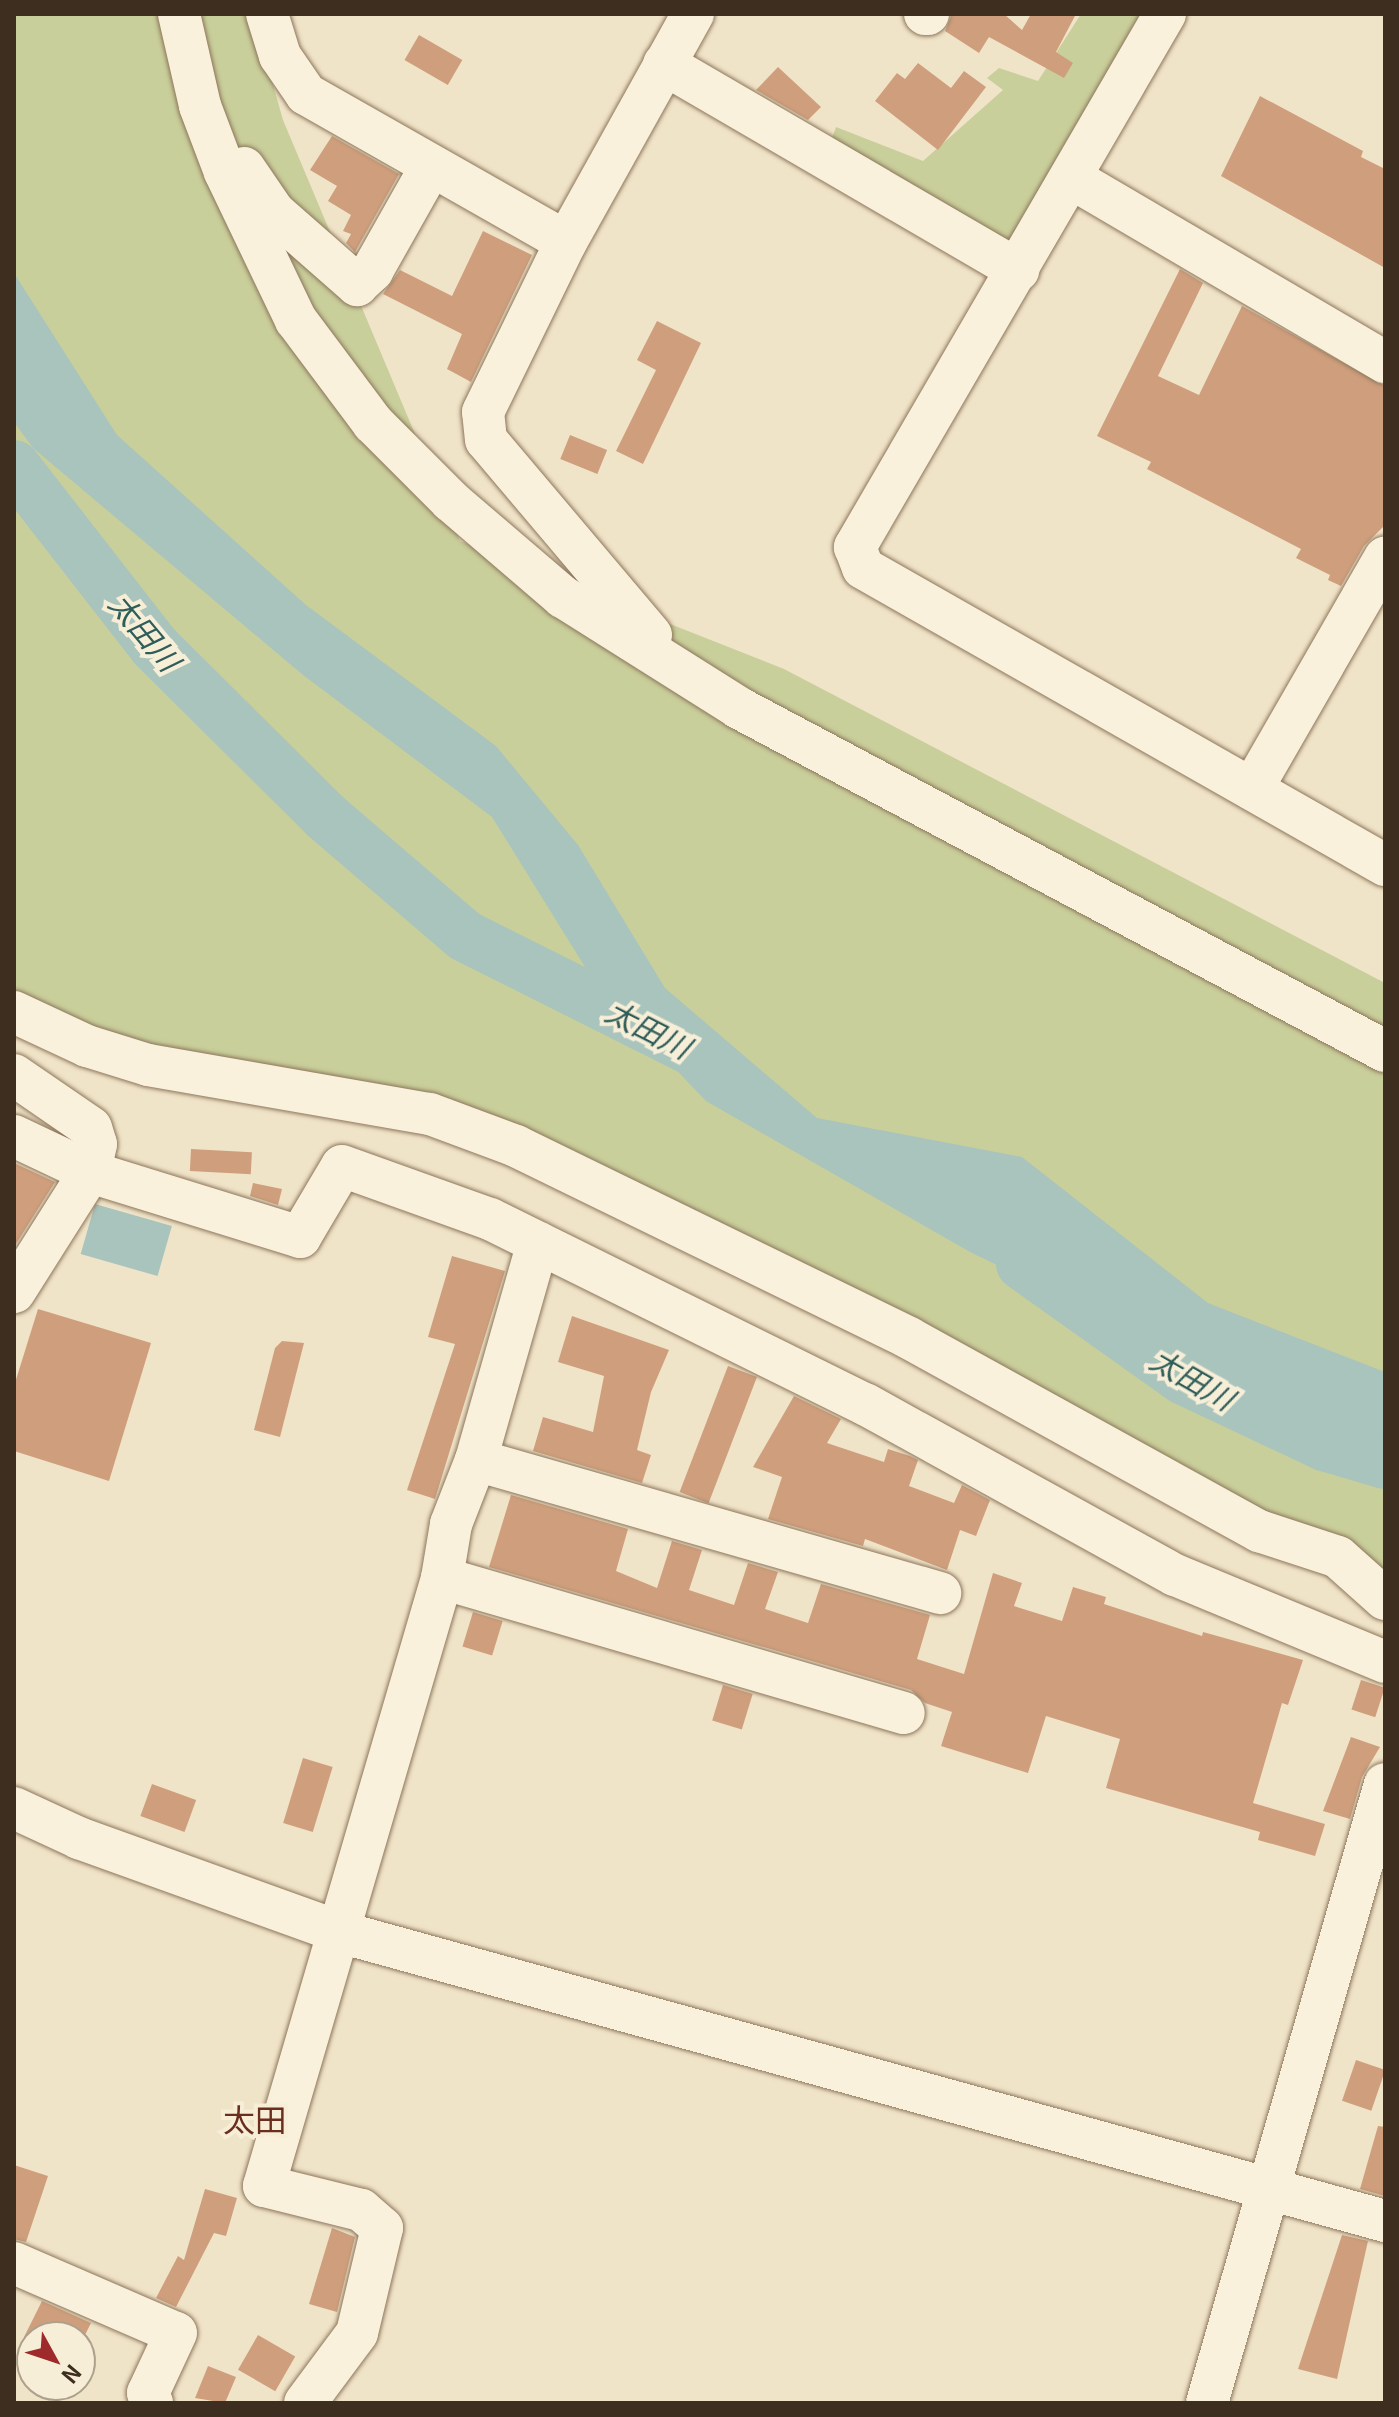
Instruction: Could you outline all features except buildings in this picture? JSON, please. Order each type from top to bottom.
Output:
[{"type":"street","points":[[179,14],[205,119],[296,320],[373,423],[451,501],[563,597],[739,708],[1385,1051]]},
{"type":"street","points":[[267,14],[280,56],[306,94],[430,168],[566,242]]},
{"type":"street","points":[[669,662],[664,649],[619,601],[511,464],[486,440],[483,412],[566,242],[693,14]]},
{"type":"street","points":[[1165,14],[1073,179],[855,547],[863,568],[1385,865]]},
{"type":"street","points":[[664,64],[1018,270]]},
{"type":"street","points":[[205,119],[217,117],[274,212],[357,285],[372,271],[430,168]]},
{"type":"street","points":[[1073,179],[1385,362]]},
{"type":"street","points":[[1252,789],[1385,558]]},
{"type":"street","points":[[14,1012],[87,1046],[148,1065],[430,1114],[516,1146],[909,1338],[1259,1531],[1385,1572]]},
{"type":"street","points":[[14,1075],[91,1128],[96,1144],[90,1172],[14,1292]]},
{"type":"street","points":[[14,1136],[90,1172],[300,1237],[342,1166],[490,1219],[865,1404],[1175,1575],[1385,1662]]},
{"type":"street","points":[[305,2403],[357,2333],[382,2228],[361,2210],[264,2186],[442,1578],[451,1524],[476,1460],[538,1243]]},
{"type":"street","points":[[476,1460],[940,1593]]},
{"type":"street","points":[[1338,1557],[1385,1599]]},
{"type":"street","points":[[442,1578],[904,1713]]},
{"type":"street","points":[[1207,2403],[1385,1784]]},
{"type":"street","points":[[14,1808],[79,1838],[340,1932],[1385,2221]]},
{"type":"street","points":[[14,2263],[176,2333],[148,2393],[152,2403]]},
{"type":"green space","points":[[14,14],[253,14],[283,120],[460,541],[784,669],[1385,983],[1385,1571],[405,1109],[87,1046],[14,1005]]},
{"type":"green space","points":[[1081,14],[1149,14],[1011,254],[825,157],[836,127],[923,161],[1003,90],[987,78],[999,68],[1038,81]]},
{"type":"water","points":[[14,273],[117,435],[306,605],[496,746],[578,845],[665,988],[817,1118],[1022,1157],[1208,1303],[1385,1372],[1385,1446],[1315,1419],[970,1252],[706,1101],[598,988],[492,817],[303,675],[33,448],[14,422]]},
{"type":"water","points":[[95,1204],[172,1226],[158,1276],[81,1254]]},
{"type":"waterway","name":"太田川","points":[[14,466],[155,647],[325,816],[465,936],[689,1048]]},
{"type":"waterway","name":"太田川","points":[[1022,1264],[1184,1379],[1324,1445],[1385,1463]]},
{"type":"district","name":"太田","points":[[255,2118]]}]
